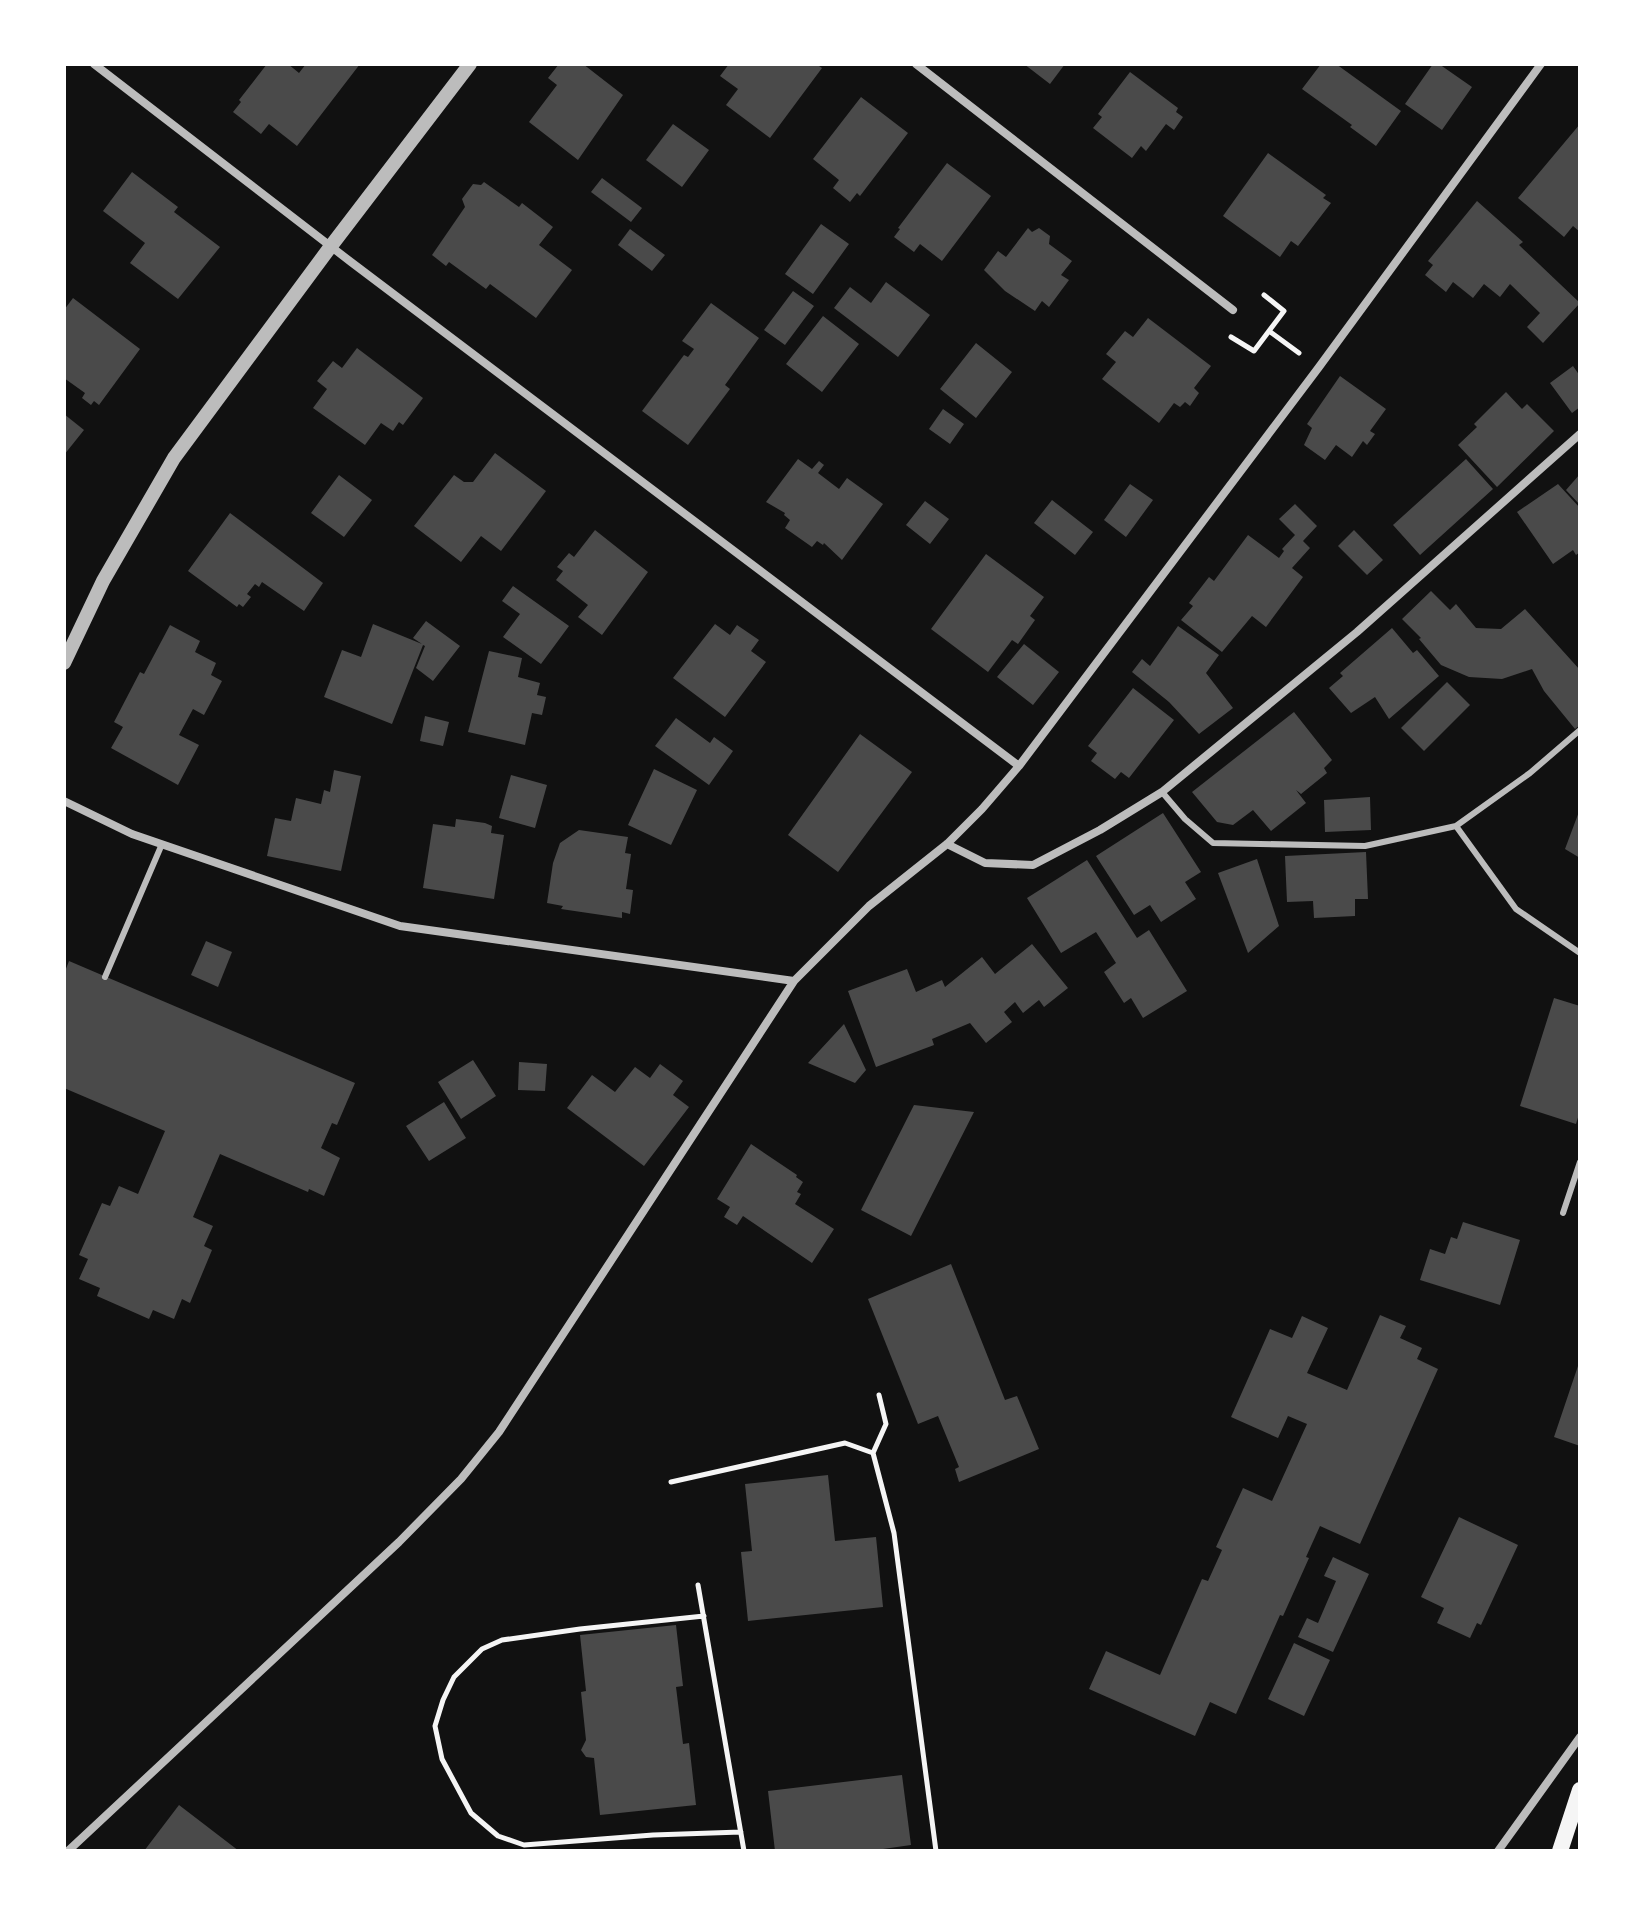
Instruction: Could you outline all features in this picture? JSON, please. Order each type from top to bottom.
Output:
[{"type":"main road","points":[[1560,1851],[1580,1790]]},
{"type":"street","points":[[94,64],[1019,766]]},
{"type":"street","points":[[64,663],[103,581],[174,458],[470,64]]},
{"type":"street","points":[[916,64],[1233,310]]},
{"type":"street","points":[[68,1851],[399,1542],[461,1479],[507,1420],[794,981],[869,906],[947,844],[1019,766],[1329,355],[1541,64]]},
{"type":"street","points":[[947,844],[985,863],[1033,865],[1100,830],[1162,792],[1357,632],[1580,434]]},
{"type":"street","points":[[64,801],[132,834],[400,926],[794,981]]},
{"type":"street","points":[[1498,1851],[1580,1737]]},
{"type":"lane","points":[[1162,792],[1185,819],[1213,843],[1365,846],[1456,826],[1530,773],[1580,730]]},
{"type":"lane","points":[[1456,826],[1516,909],[1580,953]]},
{"type":"lane","points":[[105,977],[162,844]]},
{"type":"lane","points":[[1563,1213],[1580,1162]]},
{"type":"path","points":[[1230,336],[1254,351],[1284,311],[1264,295]]},
{"type":"path","points":[[879,1395],[886,1424],[873,1453],[894,1533],[936,1851]]},
{"type":"path","points":[[671,1482],[845,1443],[873,1453]]},
{"type":"path","points":[[698,1585],[744,1851]]},
{"type":"path","points":[[704,1616],[502,1640],[482,1649],[454,1677],[435,1726],[442,1759],[471,1813],[498,1836],[524,1845],[741,1832]]},
{"type":"building","points":[[267,64],[288,64],[299,73],[306,64],[360,64],[297,146],[269,124],[261,134],[233,112]]},
{"type":"building","points":[[559,64],[583,64],[623,95],[578,160],[529,122],[557,85],[548,78]]},
{"type":"building","points":[[729,64],[816,64],[822,68],[770,138],[726,105],[738,89],[720,76]]},
{"type":"building","points":[[1024,64],[1065,64],[1050,84]]},
{"type":"building","points":[[1321,64],[1336,64],[1401,111],[1376,146],[1302,89]]},
{"type":"building","points":[[1433,64],[1439,64],[1472,87],[1442,130],[1405,104]]},
{"type":"building","points":[[1130,72],[1178,108],[1176,112],[1183,117],[1174,130],[1166,124],[1146,151],[1141,146],[1132,158],[1093,128],[1102,117],[1098,114]]},
{"type":"building","points":[[861,97],[908,133],[860,196],[857,193],[850,202],[833,188],[839,180],[813,159]]},
{"type":"building","points":[[673,124],[709,150],[682,187],[646,160]]},
{"type":"building","points":[[1580,124],[1580,232],[1573,226],[1564,237],[1518,198]]},
{"type":"building","points":[[1268,153],[1326,195],[1323,198],[1331,203],[1298,246],[1291,241],[1280,257],[1223,216]]},
{"type":"building","points":[[947,163],[991,196],[942,261],[920,244],[914,252],[894,237]]},
{"type":"building","points":[[132,172],[178,207],[174,212],[220,247],[178,299],[130,263],[145,243],[103,211]]},
{"type":"building","points":[[602,178],[642,208],[631,222],[591,192]]},
{"type":"building","points":[[484,182],[519,207],[522,203],[553,227],[539,245],[572,270],[536,318],[490,284],[486,289],[449,262],[446,266],[432,255],[465,207],[462,199],[473,184],[481,185]]},
{"type":"building","points":[[1477,201],[1523,242],[1519,245],[1580,303],[1543,343],[1527,327],[1540,313],[1510,284],[1500,297],[1484,284],[1473,298],[1453,282],[1446,292],[1425,275],[1433,265],[1428,261]]},
{"type":"building","points":[[821,224],[849,244],[813,294],[785,274]]},
{"type":"building","points":[[1028,228],[1032,232],[1039,228],[1050,236],[1049,244],[1072,261],[1061,275],[1069,280],[1049,307],[1042,301],[1035,311],[1005,291],[984,270],[998,251],[1006,257]]},
{"type":"building","points":[[630,229],[665,255],[652,271],[618,245]]},
{"type":"building","points":[[886,282],[930,315],[898,357],[834,308],[850,287],[871,303]]},
{"type":"building","points":[[793,291],[814,306],[785,345],[764,330]]},
{"type":"building","points":[[73,298],[140,349],[99,405],[94,401],[91,405],[82,398],[85,393],[64,378],[64,310]]},
{"type":"building","points":[[711,303],[759,338],[725,385],[730,389],[688,445],[642,411],[684,355],[688,357],[694,349],[682,341]]},
{"type":"building","points":[[823,316],[859,344],[822,392],[786,364]]},
{"type":"building","points":[[1148,318],[1211,366],[1194,388],[1199,393],[1190,406],[1185,402],[1180,407],[1174,403],[1159,423],[1102,379],[1116,362],[1106,354],[1125,331],[1133,337]]},
{"type":"building","points":[[976,343],[1012,372],[976,418],[940,389]]},
{"type":"building","points":[[357,348],[423,398],[403,425],[399,422],[393,431],[381,423],[365,445],[313,408],[327,389],[317,381],[333,361],[342,368]]},
{"type":"building","points":[[1573,366],[1580,376],[1580,407],[1572,413],[1550,383]]},
{"type":"building","points":[[1340,376],[1386,409],[1370,431],[1375,434],[1367,445],[1363,441],[1352,457],[1336,445],[1325,460],[1304,445],[1312,428],[1307,424]]},
{"type":"building","points":[[1506,392],[1522,409],[1527,404],[1554,431],[1497,487],[1458,445]]},
{"type":"building","points":[[943,409],[964,424],[950,444],[929,429]]},
{"type":"building","points":[[64,414],[84,430],[64,455]]},
{"type":"building","points":[[495,453],[546,491],[501,551],[481,536],[461,562],[414,526],[454,475],[464,482],[473,482]]},
{"type":"building","points":[[798,459],[812,469],[819,461],[824,465],[818,473],[839,489],[847,478],[883,504],[842,560],[824,543],[817,541],[812,547],[785,528],[790,520],[785,513],[766,502]]},
{"type":"building","points":[[1466,459],[1493,489],[1420,555],[1393,525]]},
{"type":"building","points":[[1580,474],[1580,505],[1566,490]]},
{"type":"building","points":[[339,475],[372,500],[344,537],[311,513]]},
{"type":"building","points":[[1130,484],[1153,500],[1126,537],[1104,520]]},
{"type":"building","points":[[1558,484],[1580,508],[1580,552],[1576,555],[1573,550],[1553,564],[1517,512]]},
{"type":"building","points":[[1052,500],[1093,532],[1075,555],[1034,523]]},
{"type":"building","points":[[925,501],[949,519],[930,544],[906,525]]},
{"type":"building","points":[[1295,504],[1317,526],[1303,541],[1310,548],[1292,568],[1303,577],[1266,627],[1252,616],[1222,652],[1181,620],[1193,606],[1189,603],[1209,577],[1214,581],[1248,535],[1279,558],[1284,551],[1282,549],[1295,535],[1279,519]]},
{"type":"building","points":[[230,513],[323,583],[304,611],[262,582],[259,587],[255,584],[247,594],[251,597],[243,607],[239,604],[237,607],[188,571]]},
{"type":"building","points":[[595,530],[648,572],[602,635],[578,617],[588,605],[556,580],[563,571],[557,567],[569,553],[574,557]]},
{"type":"building","points":[[1354,530],[1383,560],[1367,575],[1338,546]]},
{"type":"building","points":[[986,554],[1044,597],[1030,616],[1035,620],[1018,644],[1012,640],[988,672],[931,629]]},
{"type":"building","points":[[513,586],[569,626],[541,664],[503,637],[520,614],[502,601]]},
{"type":"building","points":[[1431,591],[1450,610],[1456,604],[1476,628],[1501,629],[1525,609],[1580,670],[1580,725],[1575,729],[1544,691],[1532,669],[1502,679],[1469,677],[1441,665],[1402,619]]},
{"type":"building","points":[[426,621],[460,646],[433,681],[416,668],[423,645],[392,724],[324,697],[342,650],[361,657],[373,624],[422,644],[413,638]]},
{"type":"building","points":[[715,624],[730,635],[737,625],[759,640],[751,651],[766,662],[725,717],[673,678]]},
{"type":"building","points":[[170,625],[200,641],[195,652],[216,663],[211,675],[222,681],[204,715],[193,709],[179,735],[199,745],[178,785],[111,748],[123,727],[114,722],[140,672],[144,674]]},
{"type":"building","points":[[1178,626],[1219,655],[1206,673],[1233,708],[1199,734],[1169,702],[1132,672],[1142,659],[1150,666]]},
{"type":"building","points":[[1392,628],[1413,653],[1417,650],[1439,676],[1389,719],[1375,697],[1351,713],[1329,688],[1343,676],[1340,673]]},
{"type":"building","points":[[1024,644],[1059,672],[1033,705],[997,677]]},
{"type":"building","points":[[489,651],[522,658],[518,677],[540,683],[537,695],[546,697],[542,715],[532,713],[525,745],[468,732]]},
{"type":"building","points":[[1447,682],[1470,705],[1424,751],[1401,728]]},
{"type":"building","points":[[1133,688],[1174,720],[1129,778],[1121,772],[1115,779],[1091,761],[1097,753],[1088,746]]},
{"type":"building","points":[[1294,712],[1332,760],[1324,768],[1327,773],[1301,794],[1296,790],[1306,803],[1271,831],[1253,810],[1233,825],[1217,822],[1192,792]]},
{"type":"building","points":[[425,716],[449,722],[443,746],[420,741]]},
{"type":"building","points":[[676,718],[710,743],[714,737],[733,751],[709,785],[655,746]]},
{"type":"building","points":[[860,734],[912,772],[838,872],[788,835]]},
{"type":"building","points":[[654,769],[697,790],[671,845],[628,825]]},
{"type":"building","points":[[334,770],[361,776],[341,871],[267,856],[275,818],[291,821],[296,798],[321,804],[324,790],[330,792]]},
{"type":"building","points":[[511,775],[547,785],[535,828],[499,818]]},
{"type":"building","points":[[1370,797],[1371,830],[1325,832],[1324,800]]},
{"type":"building","points":[[1580,809],[1580,858],[1565,849]]},
{"type":"building","points":[[1163,813],[1201,872],[1185,882],[1196,899],[1161,922],[1150,905],[1134,915],[1096,856]]},
{"type":"building","points":[[456,819],[485,823],[492,826],[491,833],[504,835],[494,899],[423,888],[433,824],[455,827]]},
{"type":"building","points":[[579,830],[628,837],[625,853],[631,854],[626,889],[633,890],[630,914],[622,912],[622,918],[561,909],[563,906],[547,903],[553,863],[560,843]]},
{"type":"building","points":[[1366,852],[1368,899],[1355,899],[1355,916],[1314,918],[1313,901],[1287,902],[1285,856]]},
{"type":"building","points":[[1257,859],[1279,926],[1248,953],[1218,873]]},
{"type":"building","points":[[1087,860],[1137,938],[1149,930],[1187,991],[1143,1018],[1131,998],[1124,1003],[1104,972],[1116,963],[1096,932],[1061,953],[1027,898]]},
{"type":"building","points":[[206,941],[232,952],[218,987],[191,975]]},
{"type":"building","points":[[1032,944],[1068,988],[1044,1007],[1039,1000],[1023,1013],[1015,1002],[1004,1012],[1012,1022],[986,1043],[970,1023],[932,1039],[934,1045],[876,1067],[848,991],[907,969],[916,992],[942,980],[945,987],[982,957],[995,974]]},
{"type":"building","points":[[69,961],[355,1083],[337,1125],[332,1123],[321,1148],[340,1158],[324,1196],[220,1154],[193,1217],[213,1226],[204,1246],[212,1250],[190,1303],[182,1299],[174,1319],[153,1310],[149,1319],[97,1296],[100,1288],[79,1279],[88,1259],[79,1255],[102,1203],[110,1206],[119,1186],[138,1194],[165,1131],[64,1088],[64,974]]},
{"type":"building","points":[[1554,998],[1580,1006],[1580,1111],[1576,1124],[1520,1106]]},
{"type":"building","points":[[844,1024],[866,1070],[855,1083],[808,1063]]},
{"type":"building","points":[[473,1060],[496,1096],[461,1119],[438,1082]]},
{"type":"building","points":[[519,1062],[547,1064],[545,1091],[518,1090]]},
{"type":"building","points":[[660,1064],[683,1081],[673,1095],[689,1107],[644,1166],[567,1108],[592,1075],[615,1092],[635,1067],[650,1078]]},
{"type":"building","points":[[444,1102],[466,1138],[429,1161],[406,1126]]},
{"type":"building","points":[[914,1105],[974,1112],[911,1236],[861,1210]]},
{"type":"building","points":[[751,1144],[797,1175],[803,1182],[795,1204],[834,1229],[812,1263],[743,1216],[737,1225],[724,1217],[730,1207],[717,1199]]},
{"type":"building","points":[[1463,1222],[1520,1240],[1500,1305],[1420,1280],[1430,1249],[1445,1254],[1451,1237],[1457,1239]]},
{"type":"building","points":[[951,1264],[1005,1400],[1017,1396],[1039,1449],[959,1482],[955,1469],[959,1467],[938,1416],[918,1424],[868,1299]]},
{"type":"building","points":[[1380,1315],[1406,1326],[1400,1338],[1422,1348],[1417,1359],[1438,1369],[1360,1544],[1320,1526],[1306,1557],[1309,1558],[1236,1714],[1210,1702],[1195,1736],[1089,1689],[1106,1651],[1160,1675],[1202,1579],[1208,1581],[1222,1550],[1216,1547],[1243,1488],[1272,1501],[1307,1424],[1288,1416],[1278,1438],[1231,1417],[1270,1329],[1292,1338],[1302,1316],[1328,1328],[1307,1373],[1347,1390]]},
{"type":"building","points":[[1580,1363],[1580,1446],[1554,1437]]},
{"type":"building","points":[[828,1475],[835,1541],[876,1537],[883,1607],[748,1621],[741,1552],[752,1551],[745,1484]]},
{"type":"building","points":[[1459,1517],[1518,1545],[1481,1625],[1477,1623],[1470,1638],[1437,1623],[1444,1608],[1421,1597]]},
{"type":"building","points":[[1333,1557],[1369,1574],[1333,1652],[1298,1637],[1307,1618],[1318,1623],[1336,1581],[1324,1576]]},
{"type":"building","points":[[676,1625],[683,1686],[676,1687],[683,1744],[689,1743],[696,1805],[600,1815],[594,1758],[586,1757],[581,1750],[586,1740],[581,1692],[586,1691],[580,1635]]},
{"type":"building","points":[[1294,1643],[1330,1660],[1304,1716],[1268,1699]]},
{"type":"building","points":[[902,1775],[911,1845],[869,1851],[775,1851],[768,1791]]},
{"type":"building","points":[[179,1805],[239,1851],[144,1851]]}]
